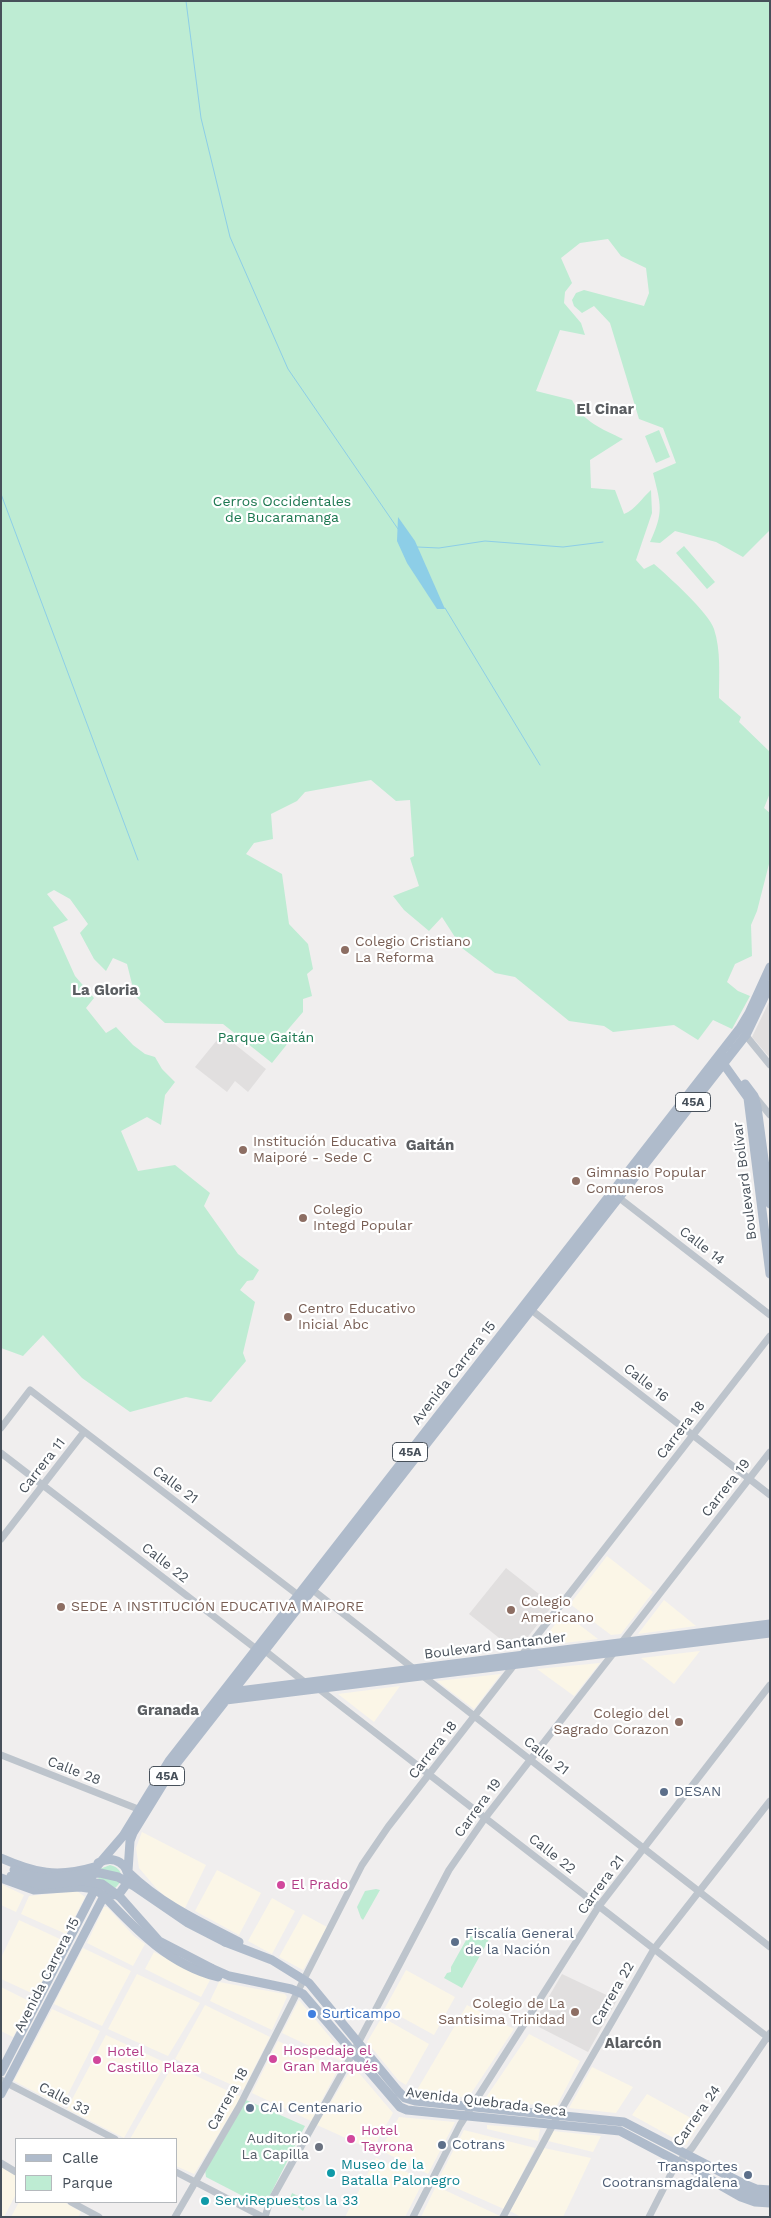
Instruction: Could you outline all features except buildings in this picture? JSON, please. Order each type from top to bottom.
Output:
[{"type":"main road","name":"Avenida Carrera 15","points":[[743,1032],[770,967]]},
{"type":"main road","name":"Avenida Carrera 15","points":[[309,1588],[743,1032],[770,985]]},
{"type":"main road","name":"Avenida Carrera 15","points":[[128,1872],[130,1841],[138,1824],[173,1768],[260,1650],[530,1310],[618,1197],[722,1058]]},
{"type":"main road","name":"Boulevard Bolívar","points":[[722,1058],[753,1094],[757,1107],[770,1204]]},
{"type":"main road","name":"Boulevard Bolívar","points":[[722,1058],[744,1090],[749,1102],[770,1274]]},
{"type":"main road","name":"Boulevard Santander","points":[[227,1695],[317,1689],[515,1664],[770,1624]]},
{"type":"main road","name":"Boulevard Santander","points":[[227,1695],[306,1683],[521,1656],[770,1632]]},
{"type":"main road","name":"Avenida Carrera 15","points":[[96,1865],[123,1836],[165,1766],[227,1695]]},
{"type":"main road","points":[[1,1858],[32,1871],[44,1873],[96,1865],[104,1860],[115,1860],[125,1866],[128,1872],[150,1892],[186,1916],[272,1960]]},
{"type":"main road","name":"Avenida Quebrada Seca","points":[[1,1864],[12,1873],[40,1885],[83,1881],[102,1884],[120,1897],[159,1941],[229,1976],[297,1991],[310,2001],[400,2107],[620,2131],[678,2161],[741,2198],[755,2202],[770,2203]]},
{"type":"main road","points":[[95,1889],[91,1878],[96,1865]]},
{"type":"main road","name":"Avenida Quebrada Seca","points":[[1,1872],[45,1878],[100,1873],[118,1877],[188,1924],[225,1942],[272,1960],[313,1986],[398,2092],[405,2098],[415,2101],[618,2121],[628,2124],[689,2157],[752,2187],[770,2190]]},
{"type":"main road","name":"45A","points":[[104,1896],[114,1896],[123,1891],[128,1882],[128,1872]]},
{"type":"main road","points":[[1,1878],[34,1890],[80,1887],[95,1889],[150,1942],[168,1955],[215,1976],[248,1980]]},
{"type":"main road","name":"Avenida Carrera 15","points":[[1,2072],[95,1889]]},
{"type":"main road","name":"Avenida Carrera 15","points":[[1,2094],[4,2082],[104,1896]]},
{"type":"main road","points":[[689,2157],[739,2190],[770,2197]]},
{"type":"street","points":[[743,1032],[770,1065]]},
{"type":"street","points":[[753,1094],[770,1115]]},
{"type":"street","name":"Calle 14","points":[[618,1197],[770,1314]]},
{"type":"street","name":"Calle 16","points":[[530,1310],[770,1495]]},
{"type":"street","name":"Carrera 18","points":[[175,2217],[239,2107],[362,1865],[429,1774],[770,1336]]},
{"type":"street","name":"Calle 21","points":[[1,1428],[30,1390],[301,1598]]},
{"type":"street","name":"Carrera 11","points":[[1,1539],[84,1432]]},
{"type":"street","name":"Carrera 19","points":[[264,2217],[301,2144],[319,2116],[450,1870],[530,1760],[770,1452]]},
{"type":"street","name":"Calle 22","points":[[1,1453],[260,1650],[317,1689],[429,1774],[769,2036]]},
{"type":"street","name":"Calle 21","points":[[309,1588],[770,1947]]},
{"type":"street","name":"Carrera 21","points":[[413,2217],[466,2115],[599,1906],[770,1685]]},
{"type":"street","name":"Calle 28","points":[[1,1756],[138,1809]]},
{"type":"street","name":"Carrera 22","points":[[503,2217],[558,2115],[654,1949],[770,1801]]},
{"type":"street","name":"Carrera 24","points":[[649,2217],[678,2161],[689,2157],[769,2036]]},
{"type":"street","name":"Calle 33","points":[[4,2082],[113,2138]]},
{"type":"street","points":[[1,2163],[15,2171]]},
{"type":"street","points":[[178,2173],[264,2217]]},
{"type":"street","points":[[73,2203],[99,2217]]},
{"type":"shaded area","points":[[770,1000],[770,1058],[752,1037]]},
{"type":"shaded area","points":[[222,1034],[266,1069],[248,1092],[235,1081],[227,1092],[195,1067]]},
{"type":"shaded area","points":[[607,1556],[653,1592],[621,1634],[611,1635],[570,1604]]},
{"type":"shaded area","name":"Colegio Americano","points":[[506,1568],[553,1605],[519,1648],[513,1649],[469,1614]]},
{"type":"shaded area","points":[[664,1600],[696,1626],[638,1634]]},
{"type":"shaded area","points":[[564,1613],[598,1639],[538,1646]]},
{"type":"shaded area","points":[[700,1651],[674,1684],[641,1658]]},
{"type":"shaded area","points":[[600,1663],[574,1696],[537,1669]]},
{"type":"shaded area","points":[[501,1674],[474,1709],[437,1681]]},
{"type":"shaded area","points":[[400,1686],[374,1722],[338,1694]]},
{"type":"shaded area","points":[[142,1832],[206,1865],[185,1908],[170,1900],[157,1889],[139,1868],[136,1848]]},
{"type":"shaded area","points":[[217,1870],[261,1893],[239,1935],[195,1911]]},
{"type":"shaded area","points":[[1,1884],[24,1895],[16,1912],[1,1905]]},
{"type":"shaded area","points":[[77,1891],[85,1897],[66,1934],[21,1914],[29,1896]]},
{"type":"shaded area","points":[[272,1898],[295,1911],[272,1954],[248,1941]]},
{"type":"shaded area","points":[[104,1907],[107,1907],[134,1936],[145,1944],[133,1966],[87,1943]]},
{"type":"shaded area","points":[[303,1914],[327,1927],[303,1970],[279,1957]]},
{"type":"shaded area","points":[[19,1920],[62,1940],[36,1995],[1,1979],[1,1958]]},
{"type":"shaded area","points":[[83,1948],[131,1971],[102,2026],[54,2004]]},
{"type":"shaded area","points":[[154,1952],[210,1980],[201,1997],[145,1969]]},
{"type":"shaded area","points":[[406,1970],[455,1997],[434,2035],[385,2008]]},
{"type":"shaded area","points":[[137,1974],[200,2003],[168,2056],[108,2029]]},
{"type":"shaded area","name":"Colegio de La Santisima Trinidad","points":[[562,1974],[617,2000],[588,2052],[533,2024]]},
{"type":"shaded area","points":[[219,1982],[285,1994],[287,1997],[272,2030],[210,2001]]},
{"type":"shaded area","points":[[1,1987],[31,2002],[13,2037],[1,2031]]},
{"type":"shaded area","points":[[299,2000],[345,2055],[341,2061],[282,2033]]},
{"type":"shaded area","points":[[205,2005],[270,2037],[243,2090],[175,2059]]},
{"type":"shaded area","points":[[467,2005],[514,2029],[468,2098],[417,2090]]},
{"type":"shaded area","points":[[52,2009],[100,2031],[62,2106],[14,2081]]},
{"type":"shaded area","points":[[382,2017],[429,2044],[406,2085],[398,2080],[367,2042]]},
{"type":"shaded area","points":[[529,2034],[580,2061],[556,2107],[485,2099]]},
{"type":"shaded area","points":[[106,2035],[166,2063],[124,2138],[67,2109]]},
{"type":"shaded area","points":[[278,2041],[338,2069],[311,2121],[252,2093]]},
{"type":"shaded area","points":[[173,2065],[241,2097],[194,2174],[178,2167],[178,2138],[131,2138]]},
{"type":"shaded area","points":[[353,2066],[393,2113],[372,2150],[317,2125]]},
{"type":"shaded area","points":[[592,2067],[633,2087],[616,2113],[569,2108]]},
{"type":"shaded area","points":[[647,2094],[700,2123],[686,2145],[632,2115]]},
{"type":"shaded area","points":[[399,2117],[455,2122],[428,2174],[380,2150]]},
{"type":"shaded area","points":[[487,2125],[540,2129],[538,2141],[487,2129]]},
{"type":"shaded area","points":[[464,2130],[535,2148],[504,2209],[438,2180]]},
{"type":"shaded area","points":[[553,2131],[601,2136],[593,2152],[548,2141]]},
{"type":"shaded area","points":[[544,2148],[591,2158],[563,2217],[521,2217],[510,2211]]},
{"type":"shaded area","points":[[376,2158],[424,2180],[405,2217],[345,2217]]},
{"type":"shaded area","points":[[1,2166],[15,2173],[15,2196],[4,2217],[1,2217]]},
{"type":"shaded area","points":[[436,2186],[500,2216],[421,2217]]},
{"type":"shaded area","points":[[18,2203],[66,2203],[81,2212],[78,2217],[11,2217]]},
{"type":"green space","name":"Cerros Occidentales de Bucaramanga","points":[[1,1],[770,1],[770,530],[743,557],[716,542],[675,531],[660,543],[650,542],[658,523],[660,508],[653,473],[676,463],[663,428],[639,419],[610,323],[594,306],[582,313],[574,306],[572,300],[576,293],[584,290],[644,306],[649,293],[646,268],[621,256],[608,239],[580,243],[561,258],[572,283],[565,292],[564,303],[581,323],[585,335],[560,330],[536,391],[572,400],[576,408],[587,419],[623,439],[590,460],[591,488],[615,490],[624,514],[635,507],[651,490],[652,513],[636,560],[644,569],[654,564],[687,595],[711,622],[718,645],[719,698],[741,717],[739,722],[770,752],[770,793],[764,808],[770,813],[770,860],[757,911],[751,925],[752,956],[735,964],[727,982],[738,991],[750,996],[732,1029],[713,1020],[698,1040],[674,1025],[613,1032],[604,1026],[569,1021],[515,977],[495,973],[462,948],[442,917],[429,931],[404,910],[393,896],[419,886],[410,858],[414,856],[410,800],[396,801],[371,780],[305,792],[297,801],[271,814],[273,839],[254,843],[246,854],[282,874],[289,924],[308,944],[313,969],[307,974],[312,996],[303,999],[303,1012],[285,1033],[292,1038],[272,1063],[223,1024],[165,1023],[135,996],[127,964],[113,958],[106,971],[94,959],[80,933],[88,924],[70,899],[54,890],[47,894],[68,920],[53,927],[75,976],[94,998],[86,1008],[106,1033],[116,1027],[133,1045],[145,1054],[155,1057],[162,1069],[175,1082],[165,1095],[161,1125],[147,1117],[121,1131],[138,1171],[175,1165],[210,1193],[204,1206],[238,1254],[259,1270],[253,1280],[247,1281],[240,1290],[255,1302],[243,1353],[246,1361],[211,1402],[186,1397],[130,1412],[82,1378],[43,1335],[23,1356],[1,1348]]},
{"type":"green space","points":[[659,430],[670,457],[656,463],[645,436]]},
{"type":"green space","points":[[684,546],[715,582],[707,589],[676,553]]},
{"type":"green space","points":[[110,1865],[118,1869],[121,1875],[120,1881],[115,1888],[98,1881],[100,1869]]},
{"type":"green space","points":[[380,1890],[363,1920],[357,1907],[365,1891]]},
{"type":"green space","points":[[474,1926],[492,1934],[462,1988],[444,1978],[447,1973],[451,1972],[451,1967]]},
{"type":"green space","points":[[246,2100],[305,2126],[264,2207],[206,2177],[205,2170]]},
{"type":"green space","points":[[292,2193],[308,2201],[303,2211],[289,2201]]},
{"type":"water","points":[[398,517],[415,541],[445,609],[437,609],[407,563],[397,541]]},
{"type":"waterway","points":[[186,1],[201,118],[230,237],[288,369],[398,529]]},
{"type":"waterway","points":[[1,494],[138,860]]},
{"type":"waterway","points":[[417,547],[439,548],[485,541],[563,547],[603,542]]},
{"type":"waterway","points":[[445,608],[540,765]]},
{"type":"place","name":"Colegio Cristiano La Reforma","points":[[345,950]]},
{"type":"place","name":"Institución Educativa Maiporé - Sede C","points":[[243,1150]]},
{"type":"place","name":"Gimnasio Popular Comuneros","points":[[576,1181]]},
{"type":"place","name":"Colegio Integd Popular","points":[[303,1218]]},
{"type":"place","name":"Centro Educativo Inicial Abc","points":[[288,1317]]},
{"type":"place","name":"SEDE A INSTITUCIÓN EDUCATIVA MAIPORE","points":[[61,1607]]},
{"type":"place","name":"Colegio Americano","points":[[511,1610]]},
{"type":"place","name":"Colegio del Sagrado Corazon","points":[[679,1722]]},
{"type":"place","name":"DESAN","points":[[664,1792]]},
{"type":"place","name":"El Prado","points":[[281,1885]]},
{"type":"place","name":"Fiscalía General de la Nación","points":[[455,1942]]},
{"type":"place","name":"Colegio de La Santisima Trinidad","points":[[575,2012]]},
{"type":"place","name":"Surticampo","points":[[312,2014]]},
{"type":"place","name":"Hospedaje el Gran Marqués","points":[[273,2059]]},
{"type":"place","name":"Hotel Castillo Plaza","points":[[97,2060]]},
{"type":"place","name":"CAI Centenario","points":[[250,2108]]},
{"type":"place","name":"Hotel Tayrona","points":[[351,2139]]},
{"type":"place","name":"Cotrans","points":[[442,2145]]},
{"type":"place","name":"Auditorio La Capilla","points":[[319,2147]]},
{"type":"place","name":"Museo de la Batalla Palonegro","points":[[331,2173]]},
{"type":"place","name":"Transportes Cootransmagdalena","points":[[748,2175]]},
{"type":"place","name":"ServiRepuestos la 33","points":[[205,2201]]},
{"type":"district","name":"El Cinar","points":[[605,410]]},
{"type":"district","name":"La Gloria","points":[[105,991]]},
{"type":"district","name":"Gaitán","points":[[430,1146]]},
{"type":"district","name":"Granada","points":[[168,1711]]},
{"type":"district","name":"Alarcón","points":[[633,2044]]},
{"type":"park label","name":"Parque Gaitán","points":[[266,1038]]}]
